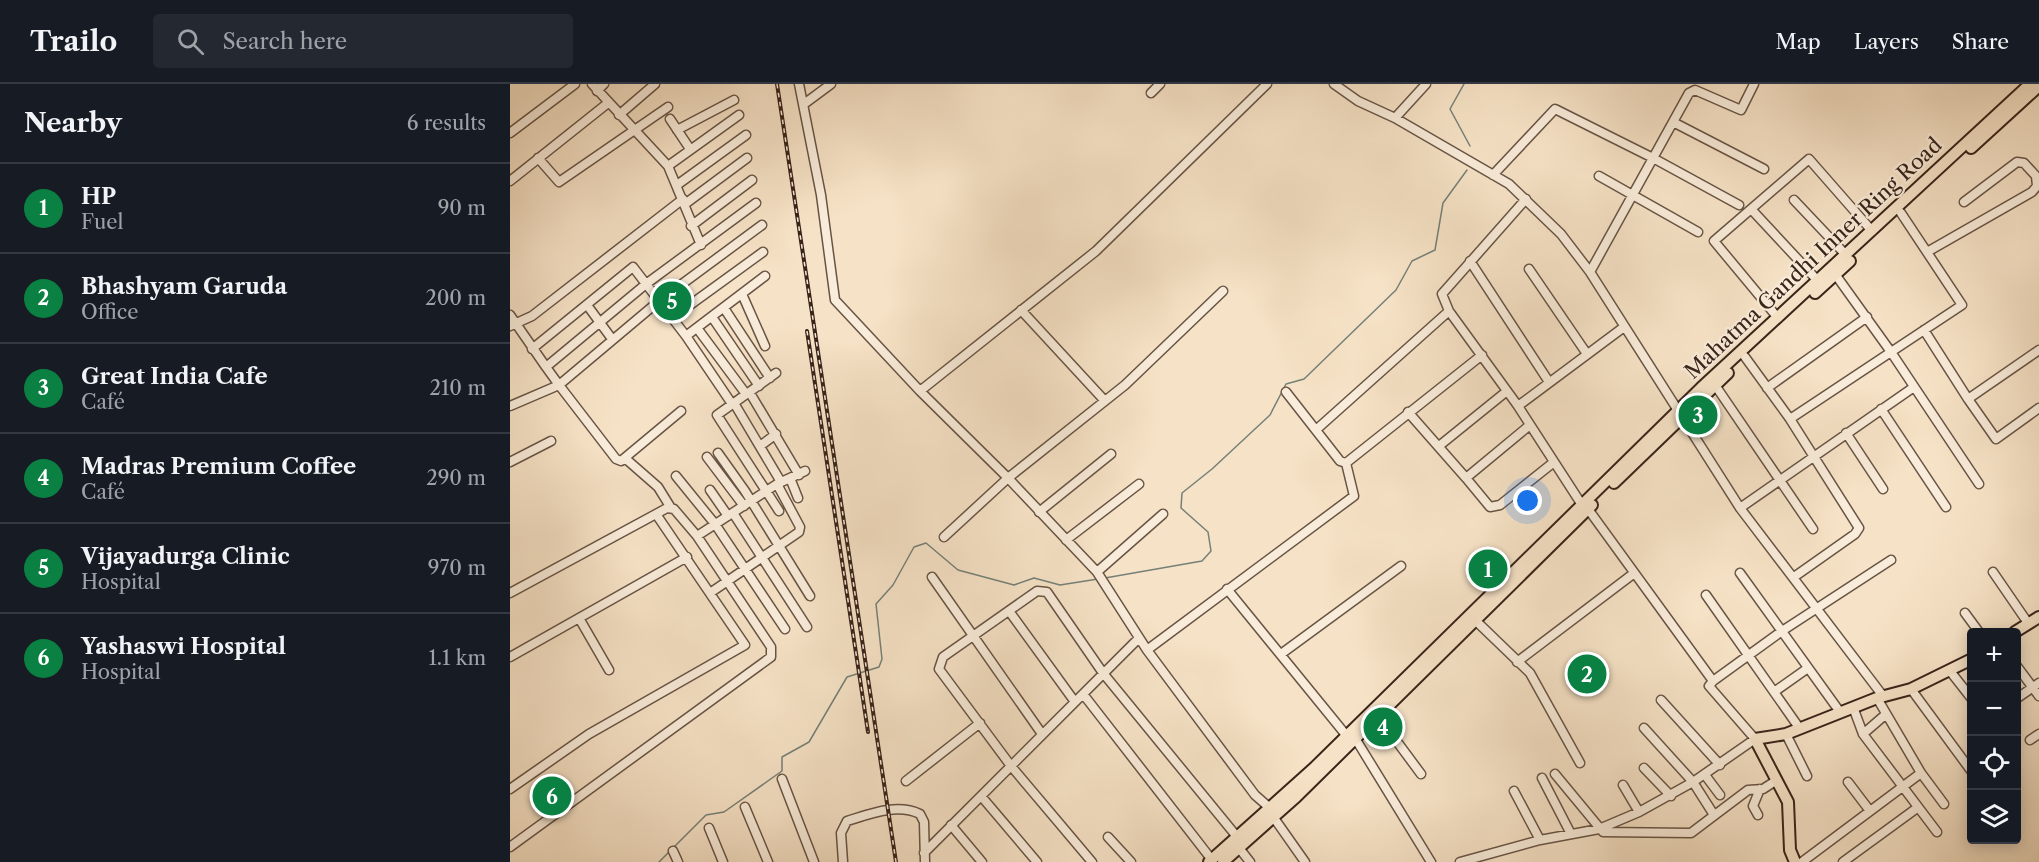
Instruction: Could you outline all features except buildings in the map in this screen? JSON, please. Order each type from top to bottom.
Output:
[{"type":"main road","name":"Mahatma Gandhi Inner Ring Road","points":[[1215,861],[1273,813],[1778,318],[2030,84]]},
{"type":"main road","name":"Mahatma Gandhi Inner Ring Road","points":[[1681,413],[1715,385],[2039,86]]},
{"type":"main road","name":"Mahatma Gandhi Inner Ring Road","points":[[1351,736],[1378,716],[1585,507]]},
{"type":"main road","points":[[2021,628],[2039,617]]},
{"type":"main road","points":[[1795,862],[1790,850],[1788,802],[1755,739],[1786,735],[1880,697],[1911,689],[1967,661]]},
{"type":"street","points":[[510,133],[575,84]]},
{"type":"street","points":[[619,115],[655,84]]},
{"type":"street","points":[[799,84],[821,195],[835,300],[920,391],[1008,478],[1100,577],[1138,639],[1255,795],[1273,813],[1305,862]]},
{"type":"street","points":[[804,104],[831,84]]},
{"type":"street","points":[[1151,93],[1160,84]]},
{"type":"street","points":[[920,391],[1096,251],[1266,84]]},
{"type":"street","points":[[1334,84],[1358,101],[1395,118],[1493,175],[1526,199],[1561,234],[1590,272],[1740,507],[1794,577],[1880,697],[1885,715],[1944,804]]},
{"type":"street","points":[[1395,118],[1425,84]]},
{"type":"street","points":[[1685,84],[1740,110],[1754,84]]},
{"type":"street","points":[[598,86],[608,103],[668,166],[684,201],[691,226],[701,244]]},
{"type":"street","points":[[1590,272],[1689,93],[1695,90]]},
{"type":"street","points":[[677,130],[734,100]]},
{"type":"street","points":[[510,181],[608,103]]},
{"type":"street","points":[[538,158],[559,182],[668,107]]},
{"type":"street","points":[[1493,175],[1555,109],[1653,158],[1739,206]]},
{"type":"street","points":[[668,166],[739,115]]},
{"type":"street","points":[[670,119],[690,149]]},
{"type":"street","points":[[1673,122],[1764,169]]},
{"type":"street","points":[[677,185],[746,135]]},
{"type":"street","points":[[681,411],[626,459],[616,459],[512,322],[532,316],[684,201],[747,158]]},
{"type":"street","points":[[1778,318],[1714,242],[1809,159],[1872,231]]},
{"type":"street","points":[[1927,252],[2032,192],[2037,186],[2036,176],[2024,162],[2017,162],[1964,202]]},
{"type":"street","points":[[1599,176],[1698,232]]},
{"type":"street","points":[[691,226],[752,180]]},
{"type":"street","points":[[1526,199],[1443,292],[1442,297],[1585,507],[1713,681]]},
{"type":"street","points":[[1794,200],[1846,255]]},
{"type":"street","points":[[546,367],[646,284],[756,203]]},
{"type":"street","points":[[1751,209],[1818,280]]},
{"type":"street","points":[[1790,419],[1962,304],[1901,213]]},
{"type":"street","points":[[510,406],[559,385],[659,301],[762,225]]},
{"type":"street","points":[[672,318],[763,252]]},
{"type":"street","points":[[1470,261],[1549,382]]},
{"type":"street","points":[[532,349],[633,267],[686,336],[733,403],[760,447],[790,478],[801,530],[779,548],[710,593]]},
{"type":"street","points":[[1529,269],[1587,354]]},
{"type":"street","points":[[1835,274],[1867,317],[1979,484]]},
{"type":"street","points":[[686,336],[765,276]]},
{"type":"street","points":[[944,537],[1008,478],[1106,400],[1223,291]]},
{"type":"street","points":[[742,294],[765,346]]},
{"type":"street","points":[[587,305],[612,339]]},
{"type":"street","points":[[724,308],[773,376],[718,413],[717,417],[779,511]]},
{"type":"street","points":[[1021,310],[1106,400]]},
{"type":"street","points":[[1317,429],[1449,310]]},
{"type":"street","points":[[712,317],[759,386]]},
{"type":"street","points":[[1767,388],[1867,317]]},
{"type":"street","points":[[1518,406],[1624,327]]},
{"type":"street","points":[[697,328],[748,393],[776,434],[798,498]]},
{"type":"street","points":[[1924,330],[1996,439],[2039,408]]},
{"type":"street","points":[[1968,399],[2039,350]]},
{"type":"street","points":[[1347,463],[1482,355]]},
{"type":"street","points":[[1745,357],[1790,419],[1859,528],[1855,534],[1794,577]]},
{"type":"street","points":[[1715,385],[1814,529]]},
{"type":"street","points":[[1740,507],[1914,387]]},
{"type":"street","points":[[1438,446],[1507,391]]},
{"type":"street","points":[[1286,392],[1340,461],[1347,463]]},
{"type":"street","points":[[1881,409],[1946,507]]},
{"type":"street","points":[[1408,412],[1490,507],[1500,505],[1554,462]]},
{"type":"street","points":[[1467,478],[1530,425]]},
{"type":"street","points":[[1846,433],[1883,489]]},
{"type":"street","points":[[760,447],[776,434]]},
{"type":"street","points":[[510,462],[551,441]]},
{"type":"street","points":[[718,453],[747,504]]},
{"type":"street","points":[[1039,512],[1111,454]]},
{"type":"street","points":[[708,457],[747,504],[810,596]]},
{"type":"street","points":[[510,846],[771,657],[771,647],[697,536],[670,508],[658,487],[626,459]]},
{"type":"street","points":[[1147,650],[1354,496],[1347,463]]},
{"type":"street","points":[[676,476],[715,525],[785,629]]},
{"type":"street","points":[[697,536],[790,478]]},
{"type":"street","points":[[1066,540],[1139,484]]},
{"type":"street","points":[[710,490],[731,514],[807,627]]},
{"type":"street","points":[[510,593],[670,508]]},
{"type":"street","points":[[510,789],[589,734],[743,646],[743,639],[656,514]]},
{"type":"street","points":[[1100,577],[1163,514]]},
{"type":"street","points":[[510,657],[687,557]]},
{"type":"street","points":[[1460,862],[1540,840],[1599,829],[1671,796],[1720,765],[1755,739],[1709,686],[1713,681],[1782,631],[1891,560]]},
{"type":"street","points":[[1281,654],[1401,566]]},
{"type":"street","points":[[1993,572],[2028,623]]},
{"type":"street","points":[[1740,573],[1840,712]]},
{"type":"street","points":[[1517,662],[1633,574]]},
{"type":"street","points":[[932,577],[1042,734]]},
{"type":"street","points":[[1227,590],[1351,736],[1431,862]]},
{"type":"street","points":[[1092,862],[1011,766],[939,669],[943,657],[1037,591],[1047,591],[1103,674],[1239,843],[1250,862]]},
{"type":"street","points":[[1706,595],[1800,729]]},
{"type":"street","points":[[1009,611],[1075,702]]},
{"type":"street","points":[[1965,613],[1976,628]]},
{"type":"street","points":[[579,618],[609,670]]},
{"type":"street","points":[[1475,620],[1530,674],[1580,763]]},
{"type":"street","points":[[924,857],[951,825],[1138,639]]},
{"type":"street","points":[[1774,692],[1808,668]]},
{"type":"street","points":[[2021,670],[2036,685],[2039,696]]},
{"type":"street","points":[[1950,671],[1967,694]]},
{"type":"street","points":[[2021,696],[2036,685]]},
{"type":"street","points":[[1911,689],[1967,766]]},
{"type":"street","points":[[1083,694],[1215,861]]},
{"type":"street","points":[[1661,700],[1720,765]]},
{"type":"street","points":[[1853,707],[1863,734],[1937,832]]},
{"type":"street","points":[[1863,734],[1885,715]]},
{"type":"street","points":[[1378,716],[1420,774]]},
{"type":"street","points":[[906,782],[980,723]]},
{"type":"street","points":[[1644,728],[1693,782],[1714,816]]},
{"type":"street","points":[[2030,740],[2039,734]]},
{"type":"street","points":[[1786,735],[1807,776]]},
{"type":"street","points":[[1644,768],[1671,796]]},
{"type":"street","points":[[1802,862],[1922,773]]},
{"type":"street","points":[[1555,774],[1603,832],[1687,834],[1695,832],[1749,790],[1760,789],[1777,780]]},
{"type":"street","points":[[1705,775],[1720,795]]},
{"type":"street","points":[[1542,778],[1571,834]]},
{"type":"street","points":[[782,779],[814,862]]},
{"type":"street","points":[[1848,782],[1870,812]]},
{"type":"street","points":[[1623,785],[1639,812]]},
{"type":"street","points":[[1758,815],[1753,806],[1760,789]]},
{"type":"street","points":[[1514,791],[1540,840]]},
{"type":"street","points":[[981,796],[1037,862]]},
{"type":"street","points":[[745,807],[768,862]]},
{"type":"street","points":[[1843,862],[1853,859],[1917,808]]},
{"type":"street","points":[[843,862],[841,833],[847,821],[880,811],[909,809],[920,814],[924,822],[924,857]]},
{"type":"street","points":[[951,825],[982,862]]},
{"type":"street","points":[[709,828],[723,862]]},
{"type":"street","points":[[1108,837],[1131,862]]},
{"type":"street","points":[[674,851],[678,862]]},
{"type":"waterway","points":[[1464,84],[1450,109],[1470,146]]},
{"type":"waterway","points":[[1105,578],[1202,561],[1211,551],[1208,532],[1181,508],[1182,493],[1212,469],[1270,415],[1286,384],[1304,379],[1396,290],[1412,261],[1435,250],[1443,203],[1467,170]]},
{"type":"waterway","points":[[674,847],[706,815],[724,812],[782,771],[782,757],[809,742],[847,677],[879,667],[882,659],[876,604],[893,585],[914,547],[926,543],[958,570],[1014,585],[1034,578],[1060,585],[1098,579]]},
{"type":"waterway","points":[[659,862],[669,852]]},
{"type":"railway","points":[[777,84],[896,862]]},
{"type":"railway","points":[[807,331],[868,732]]},
{"type":"place","name":"Vijayadurga Clinic","points":[[672,301]]},
{"type":"place","name":"Great India Cafe","points":[[1698,415]]},
{"type":"place","name":"HP","points":[[1488,569]]},
{"type":"place","name":"Bhashyam Garuda","points":[[1587,674]]},
{"type":"place","name":"Madras Premium Coffee","points":[[1383,727]]},
{"type":"place","name":"Yashaswi Hospital","points":[[552,796]]}]
